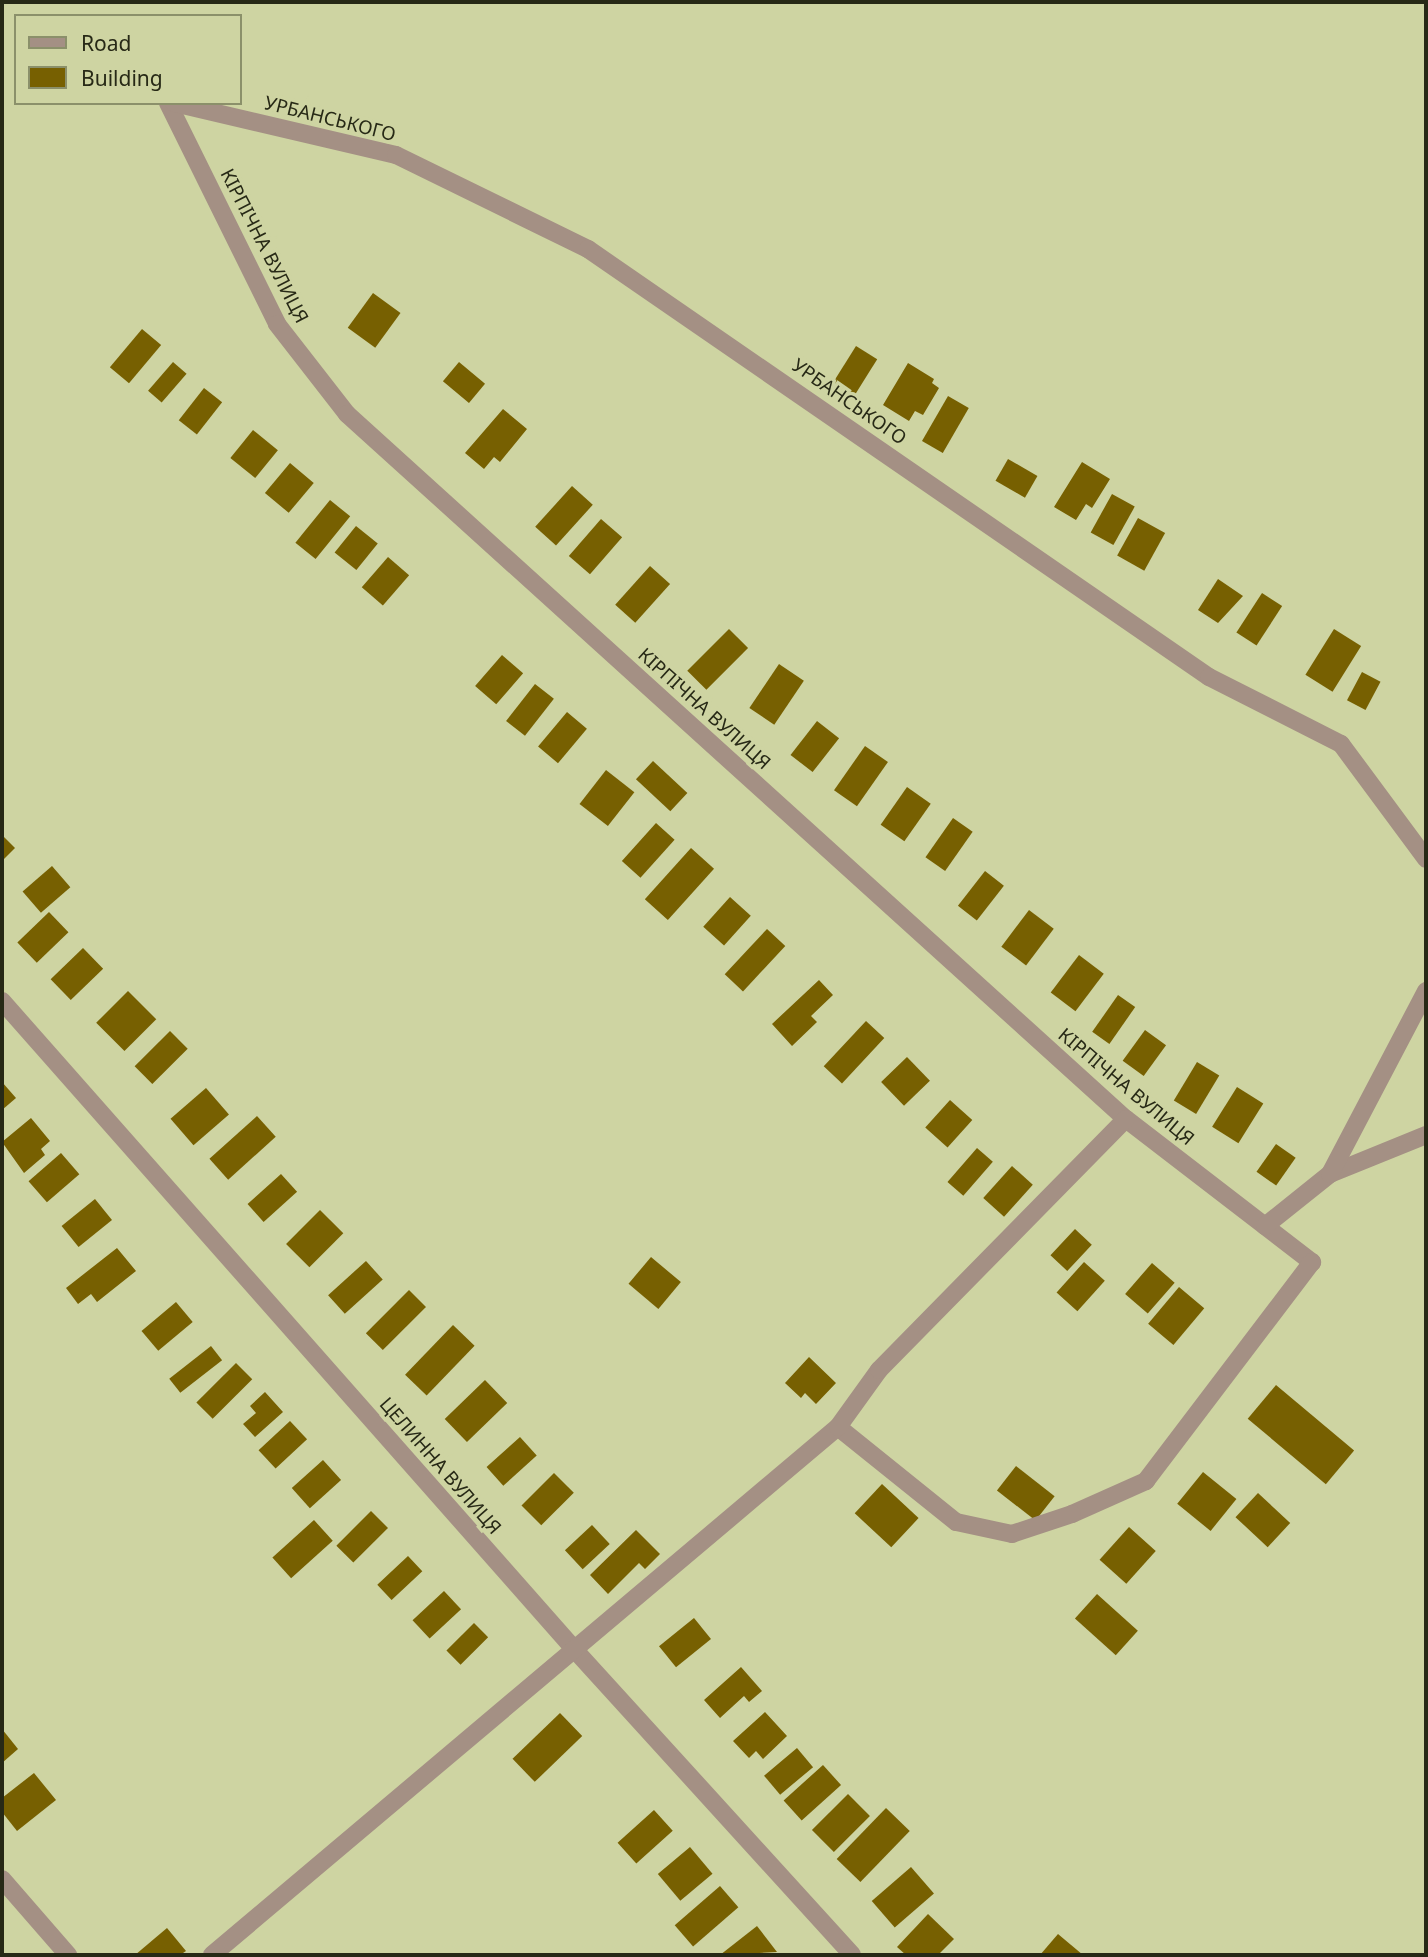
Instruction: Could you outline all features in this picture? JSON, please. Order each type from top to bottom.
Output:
[{"type":"street","name":"КIРПIЧНА ВУЛИЦЯ","points":[[169,105],[277,324],[347,414],[1126,1119],[1312,1262],[1146,1480],[1072,1514],[1012,1534],[957,1522],[838,1427]]},
{"type":"street","name":"УРБАНСЬКОГО","points":[[183,105],[396,155],[588,249],[1209,677],[1341,744],[1426,859]]},
{"type":"street","points":[[1329,1174],[1426,991]]},
{"type":"street","name":"ЦЕЛИННА ВУЛИЦЯ","points":[[2,1001],[574,1649],[852,1955]]},
{"type":"street","points":[[212,1955],[838,1427],[879,1370],[1126,1119]]},
{"type":"street","points":[[1265,1226],[1329,1174],[1426,1135]]},
{"type":"street","points":[[2,1879],[68,1955]]},
{"type":"building","points":[[373,293],[401,313],[375,348],[348,328]]},
{"type":"building","points":[[142,329],[161,345],[129,383],[110,367]]},
{"type":"building","points":[[856,346],[877,359],[852,399],[831,386]]},
{"type":"building","points":[[173,362],[187,374],[162,402],[148,391]]},
{"type":"building","points":[[459,362],[485,384],[469,403],[443,381]]},
{"type":"building","points":[[908,363],[934,379],[932,383],[939,388],[923,415],[915,411],[909,421],[883,405]]},
{"type":"building","points":[[204,388],[222,402],[197,434],[179,420]]},
{"type":"building","points":[[948,396],[969,408],[943,453],[922,441]]},
{"type":"building","points":[[503,409],[527,429],[500,462],[494,457],[484,469],[465,453]]},
{"type":"building","points":[[253,430],[278,450],[255,478],[230,458]]},
{"type":"building","points":[[1008,459],[1037,476],[1025,498],[996,481]]},
{"type":"building","points":[[1082,462],[1110,479],[1092,508],[1086,504],[1076,520],[1054,507]]},
{"type":"building","points":[[290,463],[314,483],[289,513],[265,493]]},
{"type":"building","points":[[572,486],[593,505],[556,546],[535,527]]},
{"type":"building","points":[[1112,494],[1135,507],[1113,545],[1091,532]]},
{"type":"building","points":[[330,500],[350,516],[316,559],[295,543]]},
{"type":"building","points":[[1138,518],[1165,533],[1144,571],[1117,556]]},
{"type":"building","points":[[601,519],[622,537],[590,574],[569,556]]},
{"type":"building","points":[[356,526],[378,544],[356,570],[335,552]]},
{"type":"building","points":[[388,557],[409,575],[383,606],[362,587]]},
{"type":"building","points":[[650,566],[670,584],[635,623],[615,605]]},
{"type":"building","points":[[1218,579],[1243,596],[1218,623],[1198,610]]},
{"type":"building","points":[[1262,593],[1282,606],[1257,645],[1236,632]]},
{"type":"building","points":[[729,629],[748,648],[706,690],[687,671]]},
{"type":"building","points":[[1334,629],[1361,646],[1333,692],[1305,675]]},
{"type":"building","points":[[502,655],[523,673],[496,704],[475,686]]},
{"type":"building","points":[[779,664],[804,681],[774,725],[749,708]]},
{"type":"building","points":[[1362,672],[1381,682],[1366,710],[1347,700]]},
{"type":"building","points":[[535,684],[554,699],[525,736],[506,721]]},
{"type":"building","points":[[567,712],[587,729],[558,763],[538,746]]},
{"type":"building","points":[[817,721],[839,738],[813,772],[791,755]]},
{"type":"building","points":[[865,746],[888,762],[857,806],[834,790]]},
{"type":"building","points":[[653,761],[687,793],[670,811],[636,779]]},
{"type":"building","points":[[606,770],[634,792],[608,826],[580,804]]},
{"type":"building","points":[[907,787],[931,804],[904,841],[881,825]]},
{"type":"building","points":[[953,818],[973,832],[945,871],[925,857]]},
{"type":"building","points":[[656,823],[675,840],[640,878],[622,861]]},
{"type":"building","points":[[4,837],[15,848],[2,861],[2,840]]},
{"type":"building","points":[[691,848],[714,869],[668,920],[645,899]]},
{"type":"building","points":[[52,866],[70,887],[41,913],[23,892]]},
{"type":"building","points":[[985,871],[1004,886],[977,920],[958,906]]},
{"type":"building","points":[[730,897],[751,916],[724,945],[703,927]]},
{"type":"building","points":[[1029,910],[1054,929],[1026,965],[1001,947]]},
{"type":"building","points":[[49,912],[68,932],[37,963],[17,943]]},
{"type":"building","points":[[767,929],[785,946],[743,991],[725,974]]},
{"type":"building","points":[[83,948],[103,969],[71,1000],[51,979]]},
{"type":"building","points":[[1079,955],[1104,974],[1075,1011],[1051,993]]},
{"type":"building","points":[[819,980],[833,995],[811,1016],[817,1022],[792,1046],[772,1024]]},
{"type":"building","points":[[128,991],[156,1019],[124,1051],[96,1023]]},
{"type":"building","points":[[1118,995],[1135,1007],[1109,1044],[1092,1032]]},
{"type":"building","points":[[866,1021],[884,1038],[842,1083],[824,1066]]},
{"type":"building","points":[[1145,1030],[1166,1045],[1144,1076],[1123,1061]]},
{"type":"building","points":[[170,1031],[188,1049],[152,1084],[135,1066]]},
{"type":"building","points":[[907,1057],[930,1081],[904,1106],[881,1082]]},
{"type":"building","points":[[1197,1062],[1219,1075],[1196,1114],[1174,1101]]},
{"type":"building","points":[[2,1082],[16,1098],[2,1110]]},
{"type":"building","points":[[1237,1087],[1263,1103],[1238,1143],[1212,1127]]},
{"type":"building","points":[[206,1088],[229,1114],[193,1145],[171,1119]]},
{"type":"building","points":[[950,1100],[972,1120],[948,1148],[925,1127]]},
{"type":"building","points":[[257,1116],[276,1137],[228,1180],[209,1159]]},
{"type":"building","points":[[31,1118],[50,1141],[41,1149],[45,1155],[24,1173],[2,1142]]},
{"type":"building","points":[[1276,1144],[1296,1158],[1276,1186],[1256,1172]]},
{"type":"building","points":[[977,1148],[993,1162],[963,1196],[947,1182]]},
{"type":"building","points":[[61,1153],[79,1174],[47,1202],[29,1181]]},
{"type":"building","points":[[1012,1166],[1033,1185],[1004,1217],[983,1198]]},
{"type":"building","points":[[281,1174],[297,1192],[264,1222],[248,1204]]},
{"type":"building","points":[[95,1199],[112,1220],[79,1247],[62,1226]]},
{"type":"building","points":[[320,1210],[343,1233],[309,1267],[286,1244]]},
{"type":"building","points":[[1075,1229],[1092,1245],[1067,1271],[1050,1255]]},
{"type":"building","points":[[117,1248],[136,1271],[97,1302],[91,1294],[78,1304],[66,1288]]},
{"type":"building","points":[[651,1257],[681,1282],[658,1309],[629,1284]]},
{"type":"building","points":[[366,1261],[383,1280],[345,1314],[328,1295]]},
{"type":"building","points":[[1084,1262],[1105,1281],[1077,1311],[1057,1292]]},
{"type":"building","points":[[1152,1263],[1175,1283],[1148,1314],[1125,1294]]},
{"type":"building","points":[[1179,1287],[1204,1308],[1173,1345],[1148,1324]]},
{"type":"building","points":[[409,1290],[426,1307],[383,1350],[366,1333]]},
{"type":"building","points":[[176,1302],[193,1322],[158,1351],[142,1331]]},
{"type":"building","points":[[453,1325],[475,1346],[427,1395],[405,1375]]},
{"type":"building","points":[[211,1346],[222,1360],[180,1393],[169,1379]]},
{"type":"building","points":[[809,1357],[836,1383],[816,1404],[805,1393],[801,1398],[785,1383]]},
{"type":"building","points":[[236,1363],[252,1379],[213,1419],[196,1403]]},
{"type":"building","points":[[485,1380],[507,1403],[467,1442],[445,1419]]},
{"type":"building","points":[[1276,1385],[1354,1451],[1326,1484],[1248,1419]]},
{"type":"building","points":[[265,1392],[283,1412],[255,1437],[243,1424],[256,1413],[250,1406]]},
{"type":"building","points":[[290,1421],[307,1439],[276,1469],[259,1450]]},
{"type":"building","points":[[520,1437],[537,1456],[503,1486],[487,1467]]},
{"type":"building","points":[[323,1460],[341,1480],[310,1508],[292,1488]]},
{"type":"building","points":[[1016,1466],[1055,1496],[1036,1521],[997,1490]]},
{"type":"building","points":[[1203,1472],[1236,1499],[1211,1531],[1177,1504]]},
{"type":"building","points":[[554,1473],[574,1493],[541,1525],[521,1506]]},
{"type":"building","points":[[882,1484],[919,1518],[891,1547],[855,1513]]},
{"type":"building","points":[[1258,1493],[1290,1523],[1268,1547],[1235,1517]]},
{"type":"building","points":[[371,1511],[388,1528],[353,1563],[336,1546]]},
{"type":"building","points":[[314,1520],[333,1541],[291,1578],[272,1557]]},
{"type":"building","points":[[592,1525],[610,1544],[583,1569],[565,1550]]},
{"type":"building","points":[[1129,1527],[1156,1551],[1126,1584],[1100,1560]]},
{"type":"building","points":[[636,1530],[660,1554],[645,1569],[639,1563],[608,1594],[590,1575]]},
{"type":"building","points":[[408,1556],[422,1571],[392,1600],[377,1585]]},
{"type":"building","points":[[444,1591],[461,1609],[430,1639],[413,1620]]},
{"type":"building","points":[[1097,1594],[1138,1631],[1116,1655],[1075,1619]]},
{"type":"building","points":[[694,1618],[711,1639],[676,1667],[659,1646]]},
{"type":"building","points":[[474,1623],[488,1637],[461,1665],[446,1651]]},
{"type":"building","points":[[741,1667],[762,1691],[749,1702],[744,1696],[720,1718],[704,1700]]},
{"type":"building","points":[[765,1712],[787,1736],[763,1759],[756,1751],[749,1758],[733,1741]]},
{"type":"building","points":[[560,1713],[582,1736],[535,1782],[513,1759]]},
{"type":"building","points":[[2,1729],[18,1749],[2,1763]]},
{"type":"building","points":[[797,1748],[813,1767],[780,1795],[764,1776]]},
{"type":"building","points":[[823,1765],[841,1785],[802,1821],[784,1800]]},
{"type":"building","points":[[34,1773],[56,1800],[17,1831],[2,1812],[2,1798]]},
{"type":"building","points":[[848,1794],[870,1816],[834,1852],[812,1830]]},
{"type":"building","points":[[886,1808],[910,1831],[860,1882],[837,1859]]},
{"type":"building","points":[[654,1810],[673,1831],[636,1864],[618,1843]]},
{"type":"building","points":[[690,1847],[712,1874],[680,1901],[658,1874]]},
{"type":"building","points":[[911,1867],[934,1893],[895,1928],[872,1901]]},
{"type":"building","points":[[720,1886],[738,1907],[693,1946],[675,1925]]},
{"type":"building","points":[[928,1914],[954,1939],[938,1955],[906,1955],[897,1947]]},
{"type":"building","points":[[757,1926],[777,1952],[720,1955]]},
{"type":"building","points":[[167,1928],[186,1951],[180,1955],[135,1955]]},
{"type":"building","points":[[1058,1934],[1083,1955],[1040,1955]]}]
